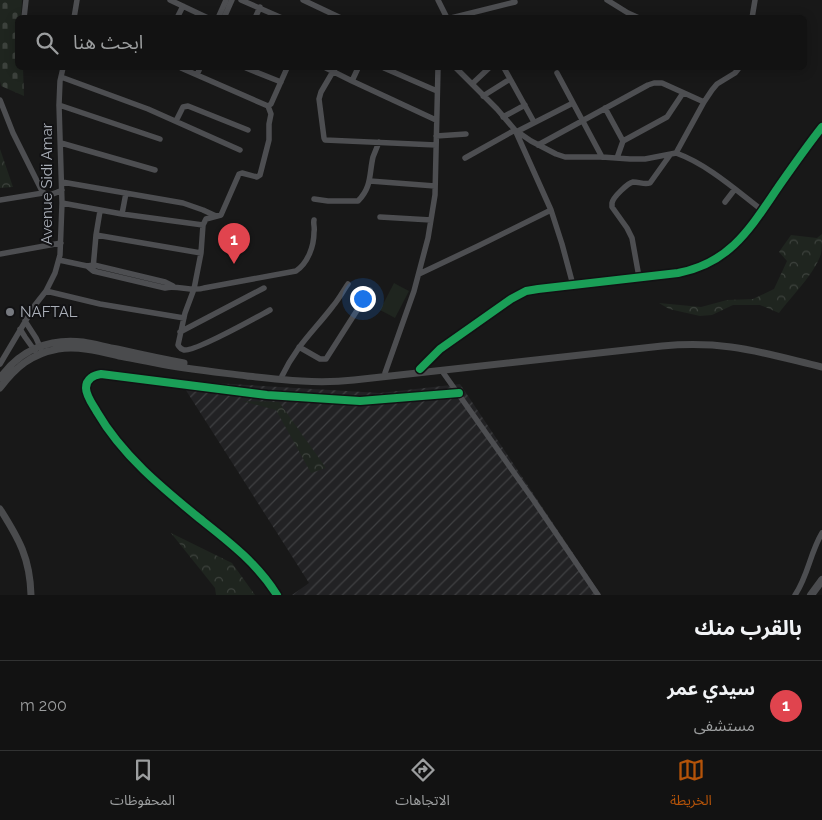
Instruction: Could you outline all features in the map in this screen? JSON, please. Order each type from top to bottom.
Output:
[{"type":"highway","points":[[811,595],[822,580]]},
{"type":"main road","points":[[0,388],[16,369],[38,351],[56,342],[83,342],[190,364],[282,376],[324,378],[662,342],[698,340],[755,346],[822,365]]},
{"type":"main road","points":[[0,378],[26,352],[84,348],[190,369],[309,382],[343,381],[699,344],[742,348],[822,365]]},
{"type":"main road","points":[[0,508],[23,550],[30,574],[31,595]]},
{"type":"street","points":[[24,15],[26,0]]},
{"type":"street","points":[[75,15],[78,0]]},
{"type":"street","points":[[170,0],[202,15]]},
{"type":"street","points":[[219,15],[226,0]]},
{"type":"street","points":[[225,15],[232,0]]},
{"type":"street","points":[[242,0],[277,15]]},
{"type":"street","points":[[305,0],[332,15]]},
{"type":"street","points":[[438,0],[446,15]]},
{"type":"street","points":[[607,0],[632,15]]},
{"type":"street","points":[[752,15],[755,0]]},
{"type":"street","points":[[463,15],[515,2]]},
{"type":"street","points":[[178,15],[183,6]]},
{"type":"street","points":[[256,15],[260,8]]},
{"type":"street","name":"Avenue Sidi Amar","points":[[0,362],[24,321],[46,291],[59,260],[62,182],[59,105],[62,70]]},
{"type":"street","points":[[259,70],[281,82]]},
{"type":"street","points":[[268,106],[271,104],[286,70]]},
{"type":"street","points":[[436,120],[352,81],[334,70],[319,99],[324,138],[327,140],[436,145]]},
{"type":"street","points":[[352,81],[357,70]]},
{"type":"street","points":[[389,70],[438,91]]},
{"type":"street","points":[[385,373],[414,291],[431,220],[435,186],[438,70]]},
{"type":"street","points":[[458,70],[516,131],[551,210],[573,285]]},
{"type":"street","points":[[472,84],[487,70]]},
{"type":"street","points":[[505,70],[534,122]]},
{"type":"street","points":[[639,277],[632,238],[612,207],[612,203],[628,184],[633,182],[645,184],[650,182],[673,154],[717,84],[737,70]]},
{"type":"street","points":[[194,72],[268,106],[271,114],[269,140],[260,175],[258,177],[242,173],[238,174],[221,215],[206,219],[203,225],[202,253],[194,289],[180,332],[179,348],[192,349],[270,310]]},
{"type":"street","points":[[557,73],[602,157]]},
{"type":"street","points":[[61,76],[148,109],[240,150]]},
{"type":"street","points":[[484,96],[510,79]]},
{"type":"street","points":[[538,145],[654,83],[662,83],[704,102]]},
{"type":"street","points":[[617,158],[623,141],[668,117],[683,92]]},
{"type":"street","points":[[0,100],[13,133],[43,193]]},
{"type":"street","points":[[465,158],[573,103]]},
{"type":"street","points":[[59,105],[160,139]]},
{"type":"street","points":[[504,117],[525,105]]},
{"type":"street","points":[[176,121],[183,107],[188,106],[248,130]]},
{"type":"street","points":[[605,108],[623,141]]},
{"type":"street","points":[[420,369],[440,349],[516,296],[532,290],[687,271],[711,262],[738,242],[822,127]]},
{"type":"street","points":[[516,131],[560,156],[645,159],[673,154],[689,158],[762,210]]},
{"type":"street","points":[[436,136],[466,134]]},
{"type":"street","points":[[314,199],[358,201],[370,181],[373,157],[379,142]]},
{"type":"street","points":[[61,143],[155,170]]},
{"type":"street","points":[[370,181],[435,186]]},
{"type":"street","points":[[62,182],[183,203],[216,216]]},
{"type":"street","points":[[725,202],[735,189]]},
{"type":"street","points":[[0,200],[43,193],[49,195],[62,190]]},
{"type":"street","points":[[122,214],[126,193]]},
{"type":"street","points":[[62,203],[100,211],[203,225]]},
{"type":"street","points":[[419,274],[551,210]]},
{"type":"street","points":[[93,268],[100,211]]},
{"type":"street","points":[[380,217],[431,220]]},
{"type":"street","points":[[59,260],[165,288],[172,286],[199,290],[296,270],[304,264],[313,244],[314,220]]},
{"type":"street","points":[[96,236],[202,253]]},
{"type":"street","points":[[0,254],[61,243]]},
{"type":"street","points":[[282,376],[299,347],[333,307],[348,284]]},
{"type":"street","points":[[180,332],[264,288]]},
{"type":"street","points":[[299,347],[320,359],[326,359],[370,290]]},
{"type":"street","points":[[46,291],[100,304],[184,318]]},
{"type":"street","points":[[24,321],[30,329],[38,351]]},
{"type":"street","points":[[20,329],[38,351]]},
{"type":"street","points":[[389,363],[390,368],[394,372]]},
{"type":"street","points":[[442,371],[598,595]]},
{"type":"street","points":[[277,595],[266,578],[248,559],[150,477],[126,451],[101,420],[86,388],[87,382],[96,375],[101,374],[267,395],[360,402],[459,393]]},
{"type":"street","points":[[795,595],[803,582],[813,550],[822,533]]},
{"type":"shaded area","points":[[180,381],[380,393],[460,384],[601,595],[292,595],[309,583]]},
{"type":"green space","points":[[0,0],[22,0],[21,15],[15,15],[15,70],[23,70],[24,96],[1,86]]},
{"type":"green space","points":[[0,149],[13,187],[0,188]]},
{"type":"green space","points":[[822,234],[821,254],[818,261],[809,277],[779,313],[760,305],[733,305],[712,315],[700,316],[669,309],[659,303],[701,307],[727,300],[753,299],[774,289],[787,261],[779,252],[791,235],[817,238]]},
{"type":"green space","points":[[394,283],[409,291],[395,318],[380,310]]},
{"type":"green space","points":[[242,401],[279,402],[326,468],[311,473],[276,410]]},
{"type":"green space","points":[[171,533],[232,563],[255,595],[216,595],[215,588]]},
{"type":"cycle path","points":[[420,369],[440,349],[511,299],[526,291],[678,273],[712,261],[726,252],[749,229],[822,127]]},
{"type":"cycle path","points":[[277,595],[269,583],[241,553],[143,470],[130,456],[107,428],[90,400],[86,388],[89,380],[93,376],[101,374],[267,395],[360,401],[459,393]]},
{"type":"place","name":"سيدي عمر","points":[[234,264]]},
{"type":"place","name":"NAFTAL","points":[[10,312]]}]
